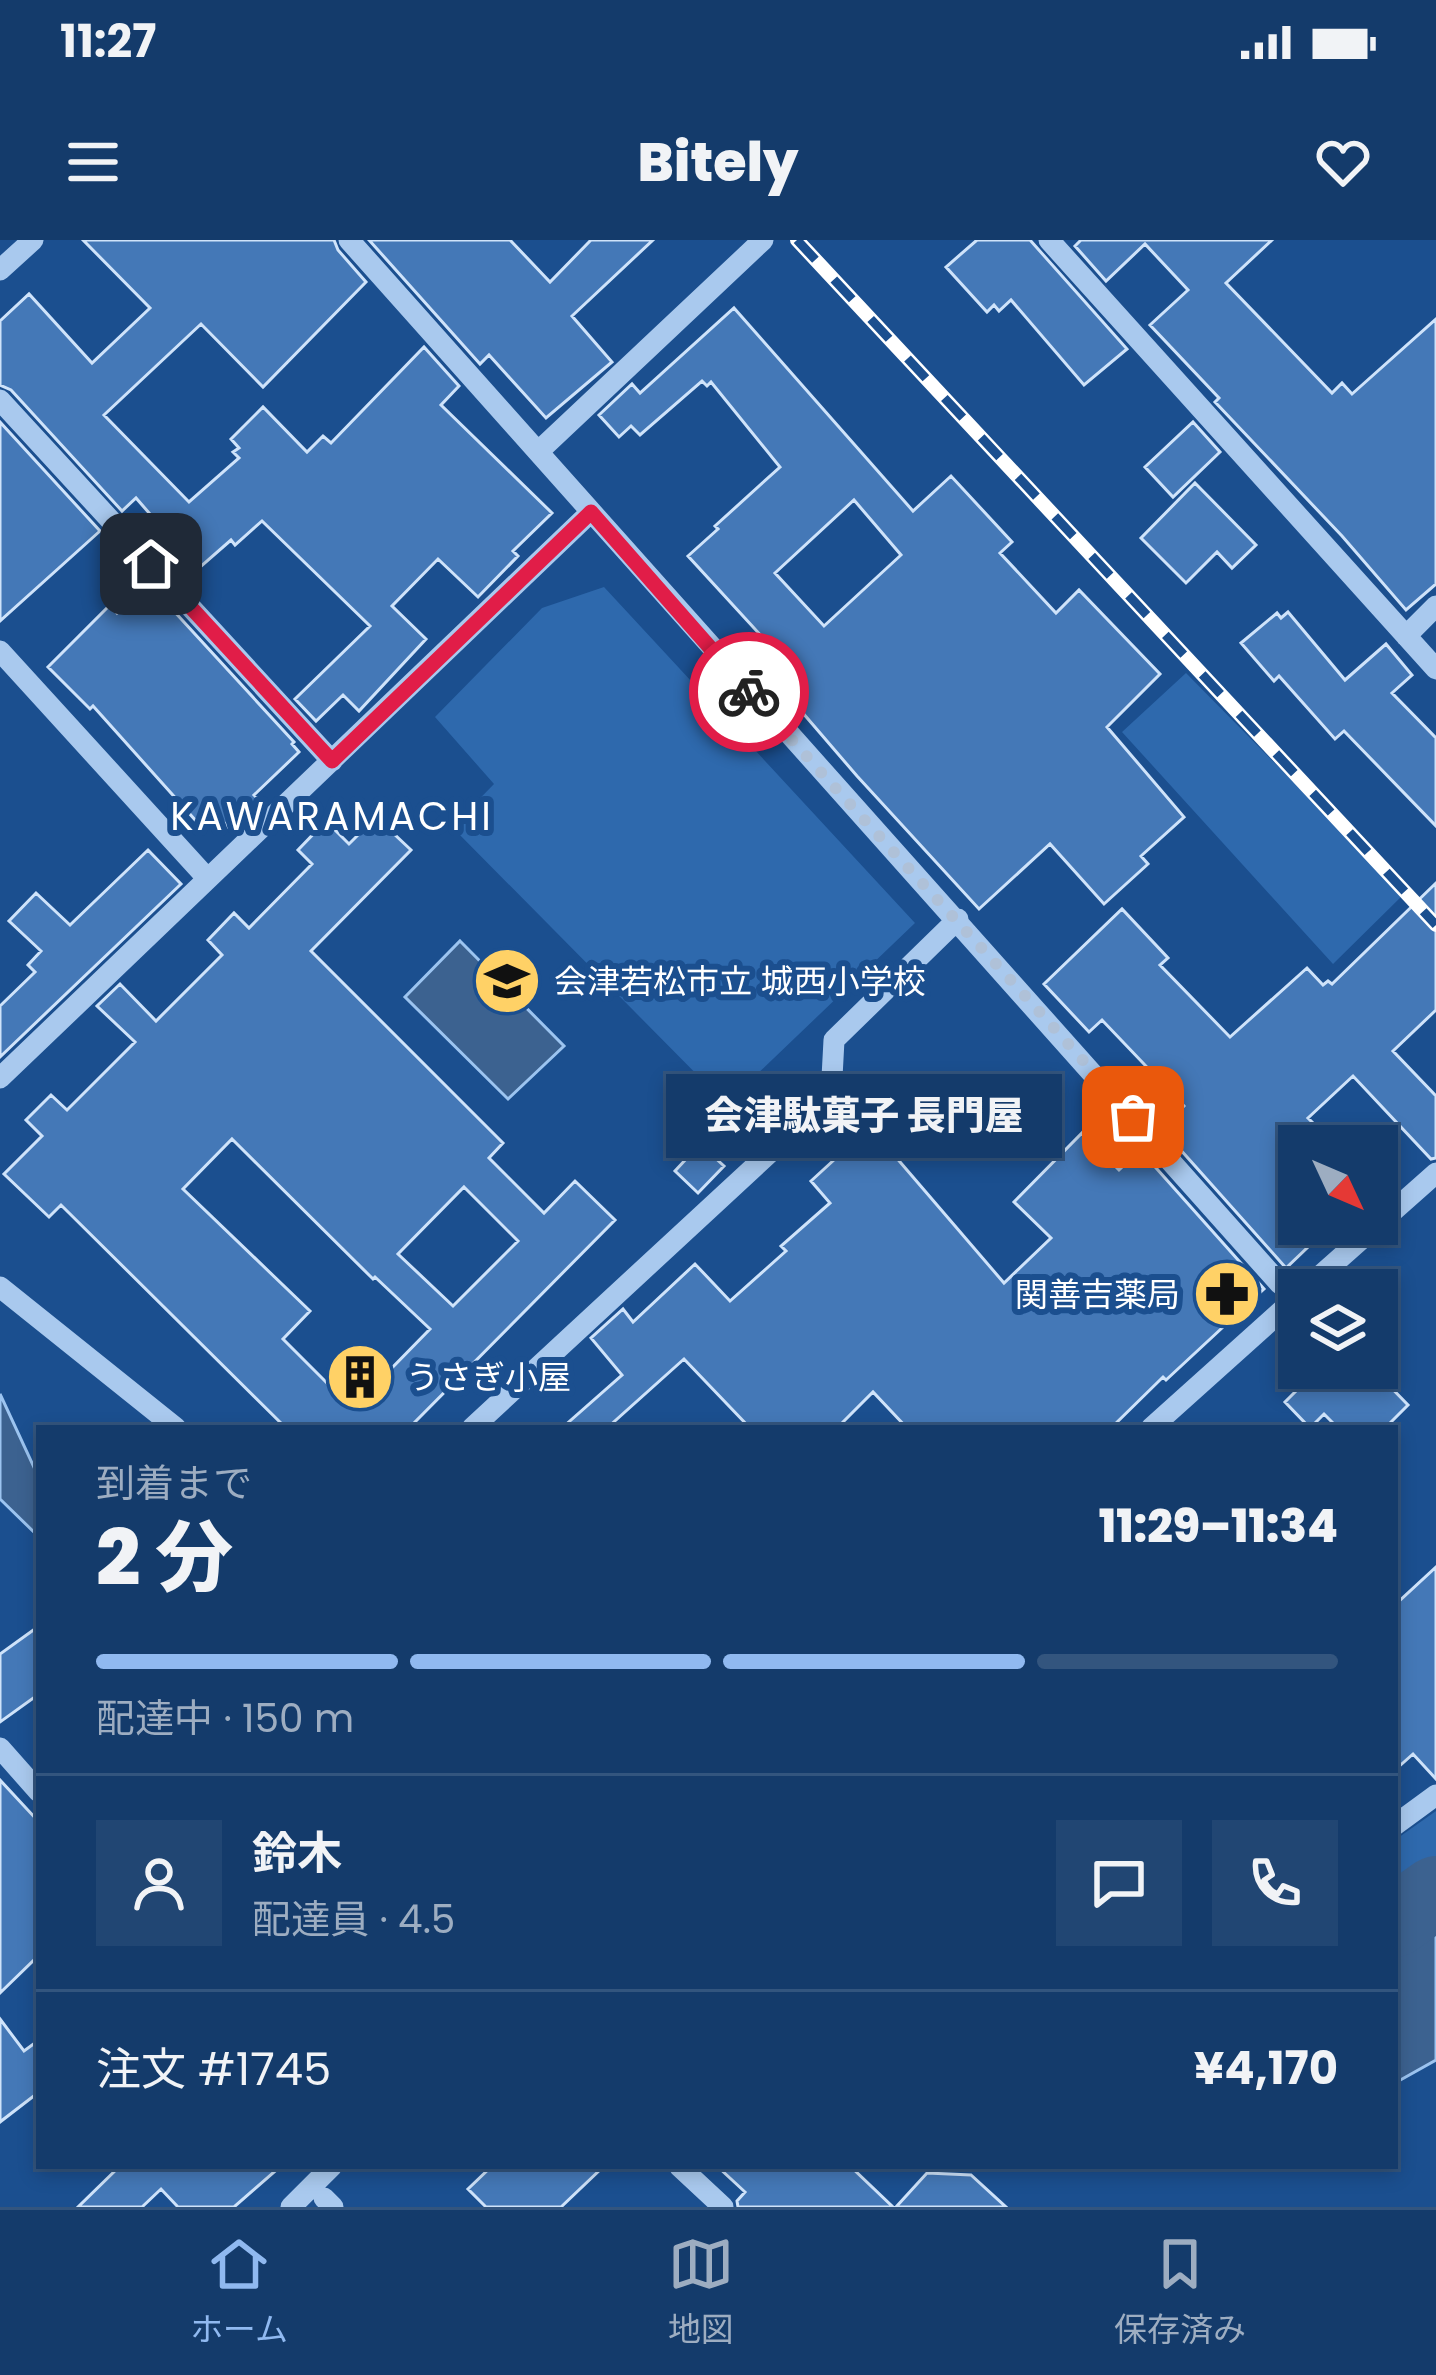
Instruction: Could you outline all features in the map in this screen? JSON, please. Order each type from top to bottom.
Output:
[{"type":"street","points":[[0,270],[34,240]]},
{"type":"street","points":[[349,240],[844,799],[1278,1272]]},
{"type":"street","points":[[539,451],[763,240]]},
{"type":"street","points":[[1048,240],[1436,669]]},
{"type":"street","points":[[0,400],[332,761]]},
{"type":"street","points":[[0,1078],[591,512]]},
{"type":"street","points":[[1406,635],[1436,607]]},
{"type":"street","points":[[0,651],[207,878]]},
{"type":"street","points":[[475,1425],[831,1096],[834,1040],[958,919]]},
{"type":"street","points":[[1319,1269],[1436,1172]]},
{"type":"street","points":[[0,1287],[172,1425]]},
{"type":"street","points":[[1154,1425],[1278,1305]]},
{"type":"street","points":[[0,1748],[36,1789]]},
{"type":"street","points":[[1398,1823],[1436,1795]]},
{"type":"street","points":[[291,2207],[329,2169]]},
{"type":"street","points":[[682,2169],[723,2207]]},
{"type":"shaded area","points":[[604,587],[915,923],[726,1104],[452,827],[494,784],[435,717],[542,608]]},
{"type":"shaded area","points":[[1186,673],[1404,894],[1333,964],[1122,732]]},
{"type":"shaded area","points":[[460,941],[564,1046],[508,1099],[405,997]]},
{"type":"shaded area","points":[[0,1394],[36,1472],[36,1534],[0,1499]]},
{"type":"shaded area","points":[[1436,1811],[1436,1925],[1398,1946],[1398,1838]]},
{"type":"shaded area","points":[[1436,1925],[1436,2060],[1398,2081],[1398,1946]]},
{"type":"building","points":[[83,240],[334,240],[366,282],[263,387],[201,324],[104,415],[189,502],[239,458],[233,452],[239,448],[231,439],[263,407],[307,452],[323,436],[331,443],[424,347],[459,386],[441,405],[552,513],[513,551],[518,556],[478,597],[438,559],[392,606],[426,639],[359,711],[343,695],[316,721],[295,699],[370,626],[262,521],[198,569],[136,498],[122,511],[11,390],[0,385],[0,321],[29,294],[92,363],[150,308]]},
{"type":"building","points":[[369,240],[510,240],[550,282],[591,240],[653,240],[572,316],[612,362],[546,418],[489,355],[480,364]]},
{"type":"building","points":[[977,240],[1030,240],[1127,349],[1084,385],[1011,300],[999,311],[994,305],[987,312],[946,267]]},
{"type":"building","points":[[1081,240],[1272,240],[1226,283],[1332,393],[1342,383],[1352,394],[1436,319],[1436,584],[1406,610],[1215,402],[1219,398],[1150,325],[1188,290],[1145,244],[1106,281],[1075,246]]},
{"type":"building","points":[[734,308],[913,511],[951,476],[1012,542],[1000,553],[1056,613],[1079,590],[1160,674],[1107,727],[1184,817],[1141,856],[1148,864],[1104,904],[1050,844],[979,909],[796,705],[799,702],[753,651],[765,640],[688,556],[780,467],[711,382],[707,386],[702,381],[640,435],[631,426],[619,437],[599,415],[632,384],[640,393]],"holes":[[[854,500],[901,555],[824,626],[775,573]]]},
{"type":"building","points":[[0,422],[100,531],[0,621]]},
{"type":"building","points":[[1193,422],[1220,452],[1173,497],[1145,467]]},
{"type":"building","points":[[1195,483],[1256,545],[1232,568],[1217,552],[1186,583],[1141,538]]},
{"type":"building","points":[[149,584],[299,752],[254,795],[260,801],[230,829],[218,816],[211,823],[204,815],[197,822],[93,706],[90,709],[48,667],[110,605],[117,613]]},
{"type":"building","points":[[1288,612],[1345,680],[1386,644],[1412,675],[1392,693],[1436,738],[1436,826],[1344,731],[1335,739],[1279,676],[1274,681],[1241,643],[1277,613],[1281,618]]},
{"type":"building","points":[[376,817],[411,850],[311,951],[503,1143],[489,1158],[544,1213],[575,1181],[615,1220],[412,1425],[283,1425],[61,1205],[49,1217],[4,1174],[42,1136],[26,1120],[51,1095],[67,1110],[135,1042],[97,1006],[120,984],[156,1021],[222,955],[208,940],[234,913],[249,928],[312,864],[298,850],[326,821],[349,844]],"holes":[[[232,1139],[430,1329],[383,1377],[367,1360],[334,1390],[283,1339],[310,1311],[183,1189]],[[464,1187],[518,1241],[453,1306],[398,1254]]]},
{"type":"building","points":[[148,850],[181,884],[0,1057],[0,1006],[35,972],[28,965],[41,951],[9,921],[36,893],[70,925]]},
{"type":"building","points":[[1436,883],[1436,1010],[1393,1051],[1436,1096],[1436,1158],[1431,1159],[1353,1076],[1308,1118],[1315,1125],[1278,1125],[1278,1245],[1310,1245],[1286,1268],[1162,1129],[1184,1106],[1102,1020],[1089,1032],[1044,984],[1122,909],[1168,958],[1160,965],[1230,1037],[1307,968],[1323,985],[1332,984]]},
{"type":"building","points":[[870,1127],[1004,1283],[1051,1238],[1014,1202],[1082,1133],[1119,1170],[1140,1150],[1264,1289],[1114,1425],[904,1425],[873,1392],[840,1425],[747,1425],[684,1359],[610,1425],[565,1425],[622,1375],[591,1338],[623,1309],[633,1322],[695,1264],[730,1301],[830,1203],[811,1181]]},
{"type":"building","points":[[700,1144],[724,1166],[698,1193],[675,1171]]},
{"type":"building","points":[[1298,1389],[1392,1389],[1408,1405],[1388,1425],[1335,1425],[1324,1414],[1307,1425],[1285,1402]]},
{"type":"building","points":[[1436,1567],[1436,1779],[1413,1754],[1398,1767],[1398,1602]]},
{"type":"building","points":[[36,1628],[36,1696],[0,1722],[0,1654]]},
{"type":"building","points":[[0,1780],[36,1819],[36,1958],[0,1993]]},
{"type":"building","points":[[0,2019],[24,2051],[36,2042],[36,2094],[0,2122]]},
{"type":"building","points":[[117,2169],[278,2169],[234,2207],[178,2207],[161,2189],[142,2207],[78,2207]]},
{"type":"building","points":[[489,2169],[601,2169],[561,2207],[486,2207],[468,2189]]},
{"type":"building","points":[[720,2169],[853,2169],[893,2207],[738,2207],[745,2192]]},
{"type":"building","points":[[927,2173],[971,2175],[1006,2207],[896,2207]]},
{"type":"waterway","points":[[1398,1919],[1436,1892]]},
{"type":"railway","points":[[797,240],[1436,925]]},
{"type":"way so far","points":[[749,692],[1133,1117]]},
{"type":"place","name":"会津若松市立 城西小学校","points":[[507,981]]},
{"type":"place","name":"会津駄菓子 長門屋","points":[[1133,1117]]},
{"type":"place","name":"関善吉薬局","points":[[1227,1294]]},
{"type":"place","name":"うさぎ小屋","points":[[360,1377]]},
{"type":"district","name":"KAWARAMACHI","points":[[332,816]]},
{"type":"route","points":[[151,564],[332,761],[591,512],[749,692]]}]
